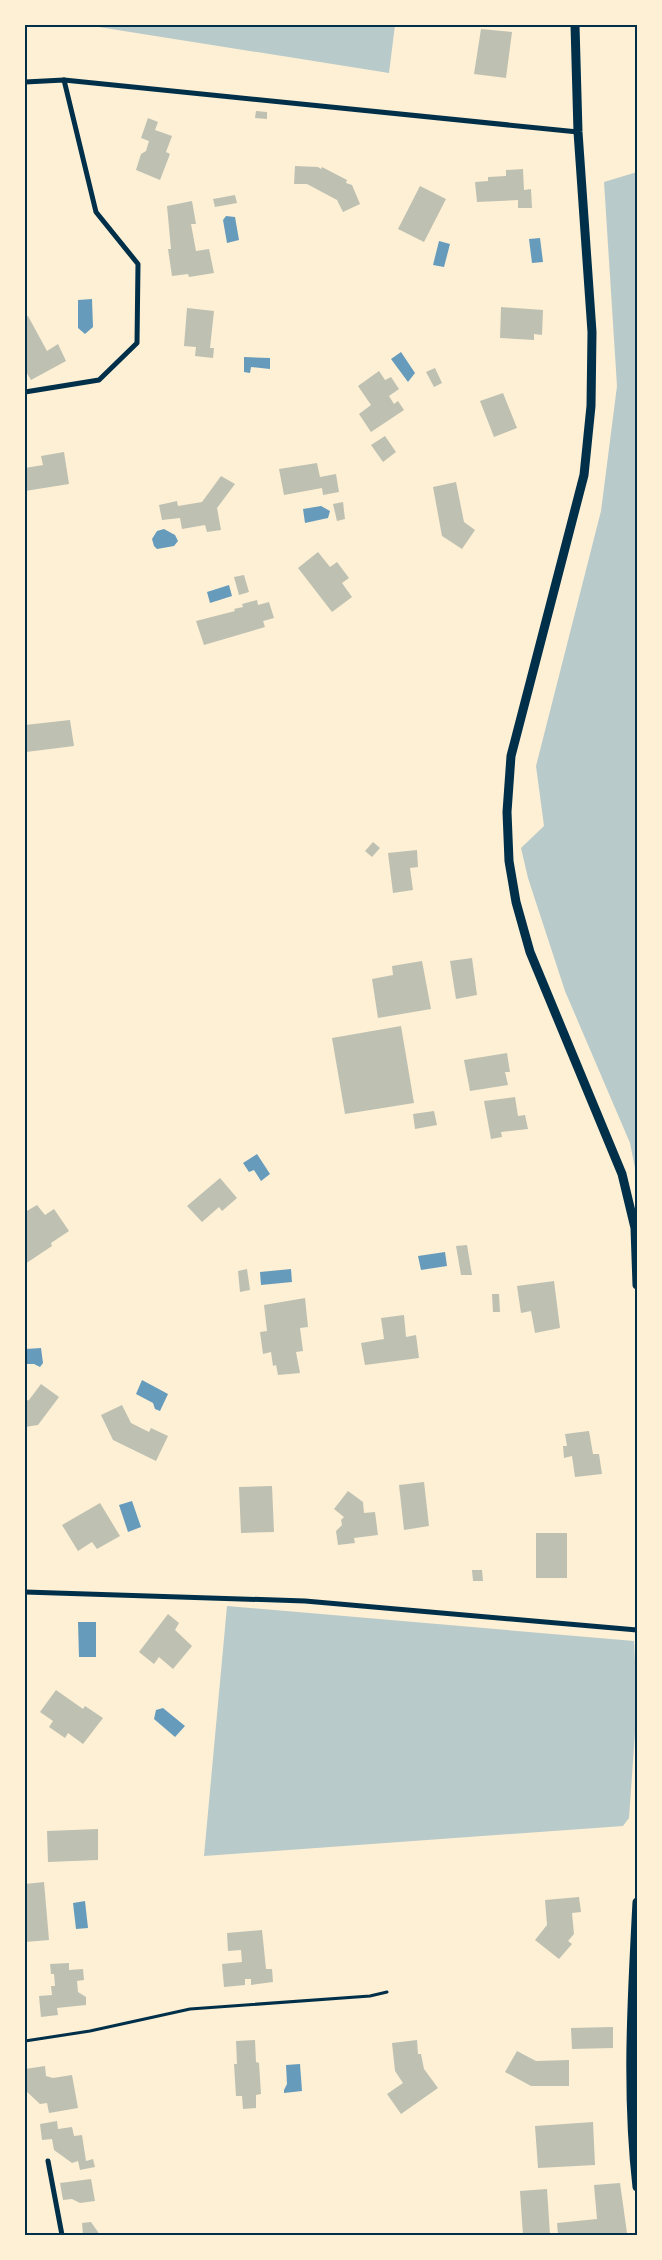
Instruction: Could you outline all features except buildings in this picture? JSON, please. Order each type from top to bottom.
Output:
[{"type":"street","points":[[575,25],[578,132],[592,332],[591,406],[584,475],[511,756],[506,812],[509,862],[516,902],[530,952],[622,1174],[635,1228],[637,1285]]},
{"type":"street","points":[[25,82],[64,80],[578,132]]},
{"type":"street","points":[[25,392],[99,380],[137,343],[138,264],[96,212],[64,80]]},
{"type":"street","points":[[25,1592],[32,1594],[305,1600],[637,1630]]},
{"type":"street","points":[[637,1902],[630,2089],[632,2148],[637,2187]]},
{"type":"street","points":[[48,2161],[62,2235]]},
{"type":"path","points":[[25,2041],[90,2031],[190,2009],[370,1996],[387,1992]]},
{"type":"shaded area","points":[[86,25],[395,25],[389,73]]},
{"type":"shaded area","points":[[637,172],[637,1178],[630,1143],[565,991],[528,878],[521,848],[544,826],[536,766],[601,511],[617,386],[604,182]]},
{"type":"shaded area","points":[[227,1606],[634,1641],[637,1704],[629,1818],[623,1826],[204,1856]]},
{"type":"water","points":[[226,216],[235,217],[239,240],[227,243],[223,220]]},
{"type":"water","points":[[540,238],[543,262],[532,263],[529,239]]},
{"type":"water","points":[[439,241],[450,244],[444,267],[433,265]]},
{"type":"water","points":[[92,299],[93,327],[85,334],[78,328],[78,300]]},
{"type":"water","points":[[401,352],[415,373],[408,382],[391,359]]},
{"type":"water","points":[[244,357],[270,358],[270,369],[251,367],[250,373],[244,372]]},
{"type":"water","points":[[321,506],[330,511],[328,518],[305,523],[303,509]]},
{"type":"water","points":[[164,529],[175,535],[178,541],[174,546],[157,549],[152,539],[157,531]]},
{"type":"water","points":[[229,585],[232,596],[210,603],[207,592]]},
{"type":"water","points":[[257,1154],[270,1174],[261,1181],[254,1170],[249,1172],[243,1163]]},
{"type":"water","points":[[445,1252],[447,1266],[421,1270],[418,1256]]},
{"type":"water","points":[[291,1269],[292,1282],[261,1285],[260,1272]]},
{"type":"water","points":[[41,1348],[43,1363],[40,1367],[34,1364],[25,1364],[25,1349]]},
{"type":"water","points":[[142,1380],[168,1394],[160,1411],[155,1409],[153,1403],[136,1394]]},
{"type":"water","points":[[132,1501],[141,1527],[128,1532],[119,1505]]},
{"type":"water","points":[[78,1622],[96,1622],[96,1657],[79,1657]]},
{"type":"water","points":[[163,1708],[185,1726],[175,1737],[154,1719],[156,1710]]},
{"type":"water","points":[[85,1901],[88,1928],[76,1929],[73,1903]]},
{"type":"water","points":[[300,2064],[302,2091],[284,2093],[287,2084],[286,2065]]}]
